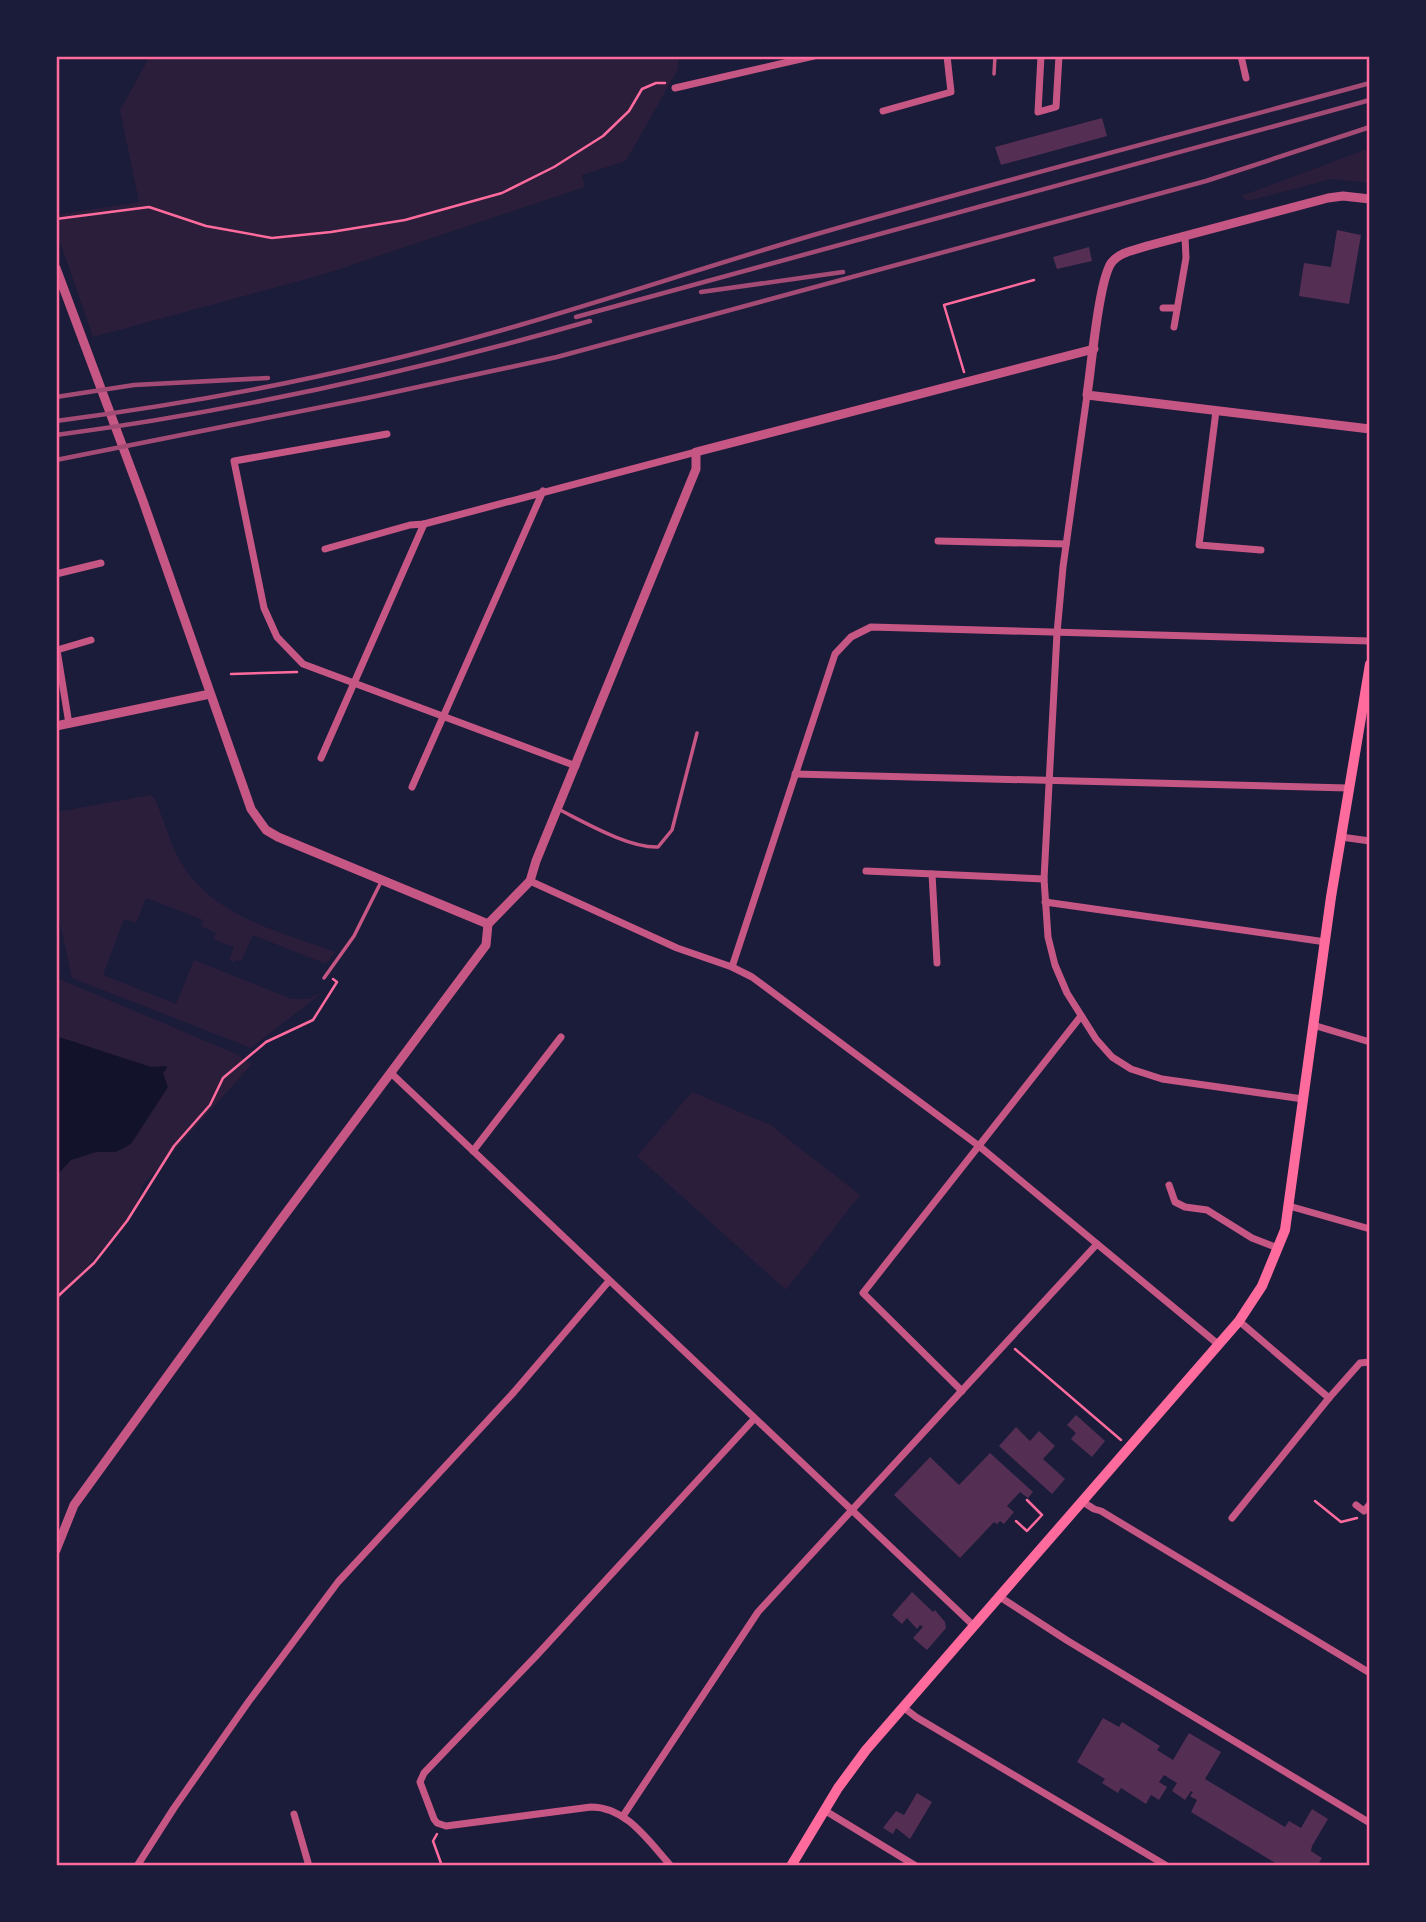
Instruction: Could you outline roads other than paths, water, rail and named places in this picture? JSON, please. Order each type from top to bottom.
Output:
[{"type":"main road","points":[[791,1866],[852,1767],[1219,1345],[1262,1286],[1285,1230],[1312,1025],[1370,664]]},
{"type":"street","points":[[675,88],[788,59],[814,56]]},
{"type":"street","points":[[883,111],[951,92],[947,56]]},
{"type":"street","points":[[1041,56],[1038,112],[1056,107],[1059,56]]},
{"type":"street","points":[[1241,56],[1246,78]]},
{"type":"street","points":[[1303,1099],[1162,1079],[1121,1064],[1103,1048],[1061,982],[1048,937],[1044,879],[1057,634],[1066,544],[1104,281],[1113,261],[1128,252],[1328,198],[1343,196],[1370,199]]},
{"type":"street","points":[[1174,327],[1186,258],[1185,236]]},
{"type":"street","points":[[56,268],[143,501],[251,809],[259,822],[278,837],[488,924]]},
{"type":"street","points":[[1163,308],[1177,308]]},
{"type":"street","points":[[325,549],[1094,349]]},
{"type":"street","points":[[1087,395],[1370,429]]},
{"type":"street","points":[[1216,411],[1199,545],[1261,550]]},
{"type":"street","points":[[387,434],[233,461],[264,608],[277,637],[303,664],[576,766]]},
{"type":"street","points":[[56,1550],[74,1505],[486,945],[488,924],[530,881],[696,470],[696,452]]},
{"type":"street","points":[[412,786],[543,491]]},
{"type":"street","points":[[321,758],[424,524]]},
{"type":"street","points":[[938,541],[1066,544]]},
{"type":"street","points":[[56,574],[101,563]]},
{"type":"street","points":[[732,967],[835,654],[851,637],[871,627],[1370,641]]},
{"type":"street","points":[[69,724],[57,650],[91,640]]},
{"type":"street","points":[[56,726],[210,694]]},
{"type":"street","points":[[795,774],[1348,788]]},
{"type":"street","points":[[1341,837],[1370,841]]},
{"type":"street","points":[[866,871],[1044,879]]},
{"type":"street","points":[[932,874],[937,962]]},
{"type":"street","points":[[530,881],[677,948],[732,967],[752,977],[979,1146],[1219,1345]]},
{"type":"street","points":[[1045,902],[1326,942]]},
{"type":"street","points":[[962,1391],[863,1293],[1081,1016]]},
{"type":"street","points":[[1312,1025],[1370,1042]]},
{"type":"street","points":[[473,1151],[561,1037]]},
{"type":"street","points":[[391,1073],[974,1626]]},
{"type":"street","points":[[1170,1185],[1175,1202],[1207,1210],[1252,1238],[1278,1248]]},
{"type":"street","points":[[1289,1206],[1370,1229]]},
{"type":"street","points":[[623,1816],[758,1612],[1097,1244]]},
{"type":"street","points":[[137,1866],[249,1701],[338,1582],[514,1392],[610,1281]]},
{"type":"street","points":[[1239,1321],[1329,1398]]},
{"type":"street","points":[[1232,1518],[1329,1398],[1360,1363],[1370,1362]]},
{"type":"street","points":[[671,1866],[623,1816],[608,1808],[591,1807],[441,1825],[434,1819],[421,1787],[424,1773],[537,1656],[754,1419]]},
{"type":"street","points":[[1083,1502],[1370,1673]]},
{"type":"street","points":[[1356,1505],[1367,1507]]},
{"type":"street","points":[[1000,1597],[1079,1648],[1370,1824]]},
{"type":"street","points":[[903,1707],[1167,1866]]},
{"type":"street","points":[[824,1810],[916,1866]]},
{"type":"street","points":[[294,1814],[309,1866]]},
{"type":"lane","points":[[994,74],[995,56]]},
{"type":"lane","points":[[558,809],[594,828],[658,847],[672,830],[696,733]]},
{"type":"lane","points":[[326,976],[354,936],[382,880]]},
{"type":"railway","points":[[56,421],[254,389],[427,351],[880,216],[1370,83]]},
{"type":"railway","points":[[576,317],[1370,100]]},
{"type":"railway","points":[[56,460],[557,357],[1206,181],[1370,127]]},
{"type":"railway","points":[[701,292],[843,272]]},
{"type":"railway","points":[[56,435],[191,414],[325,388],[458,357],[590,321]]},
{"type":"railway","points":[[56,397],[134,385],[268,378]]}]
